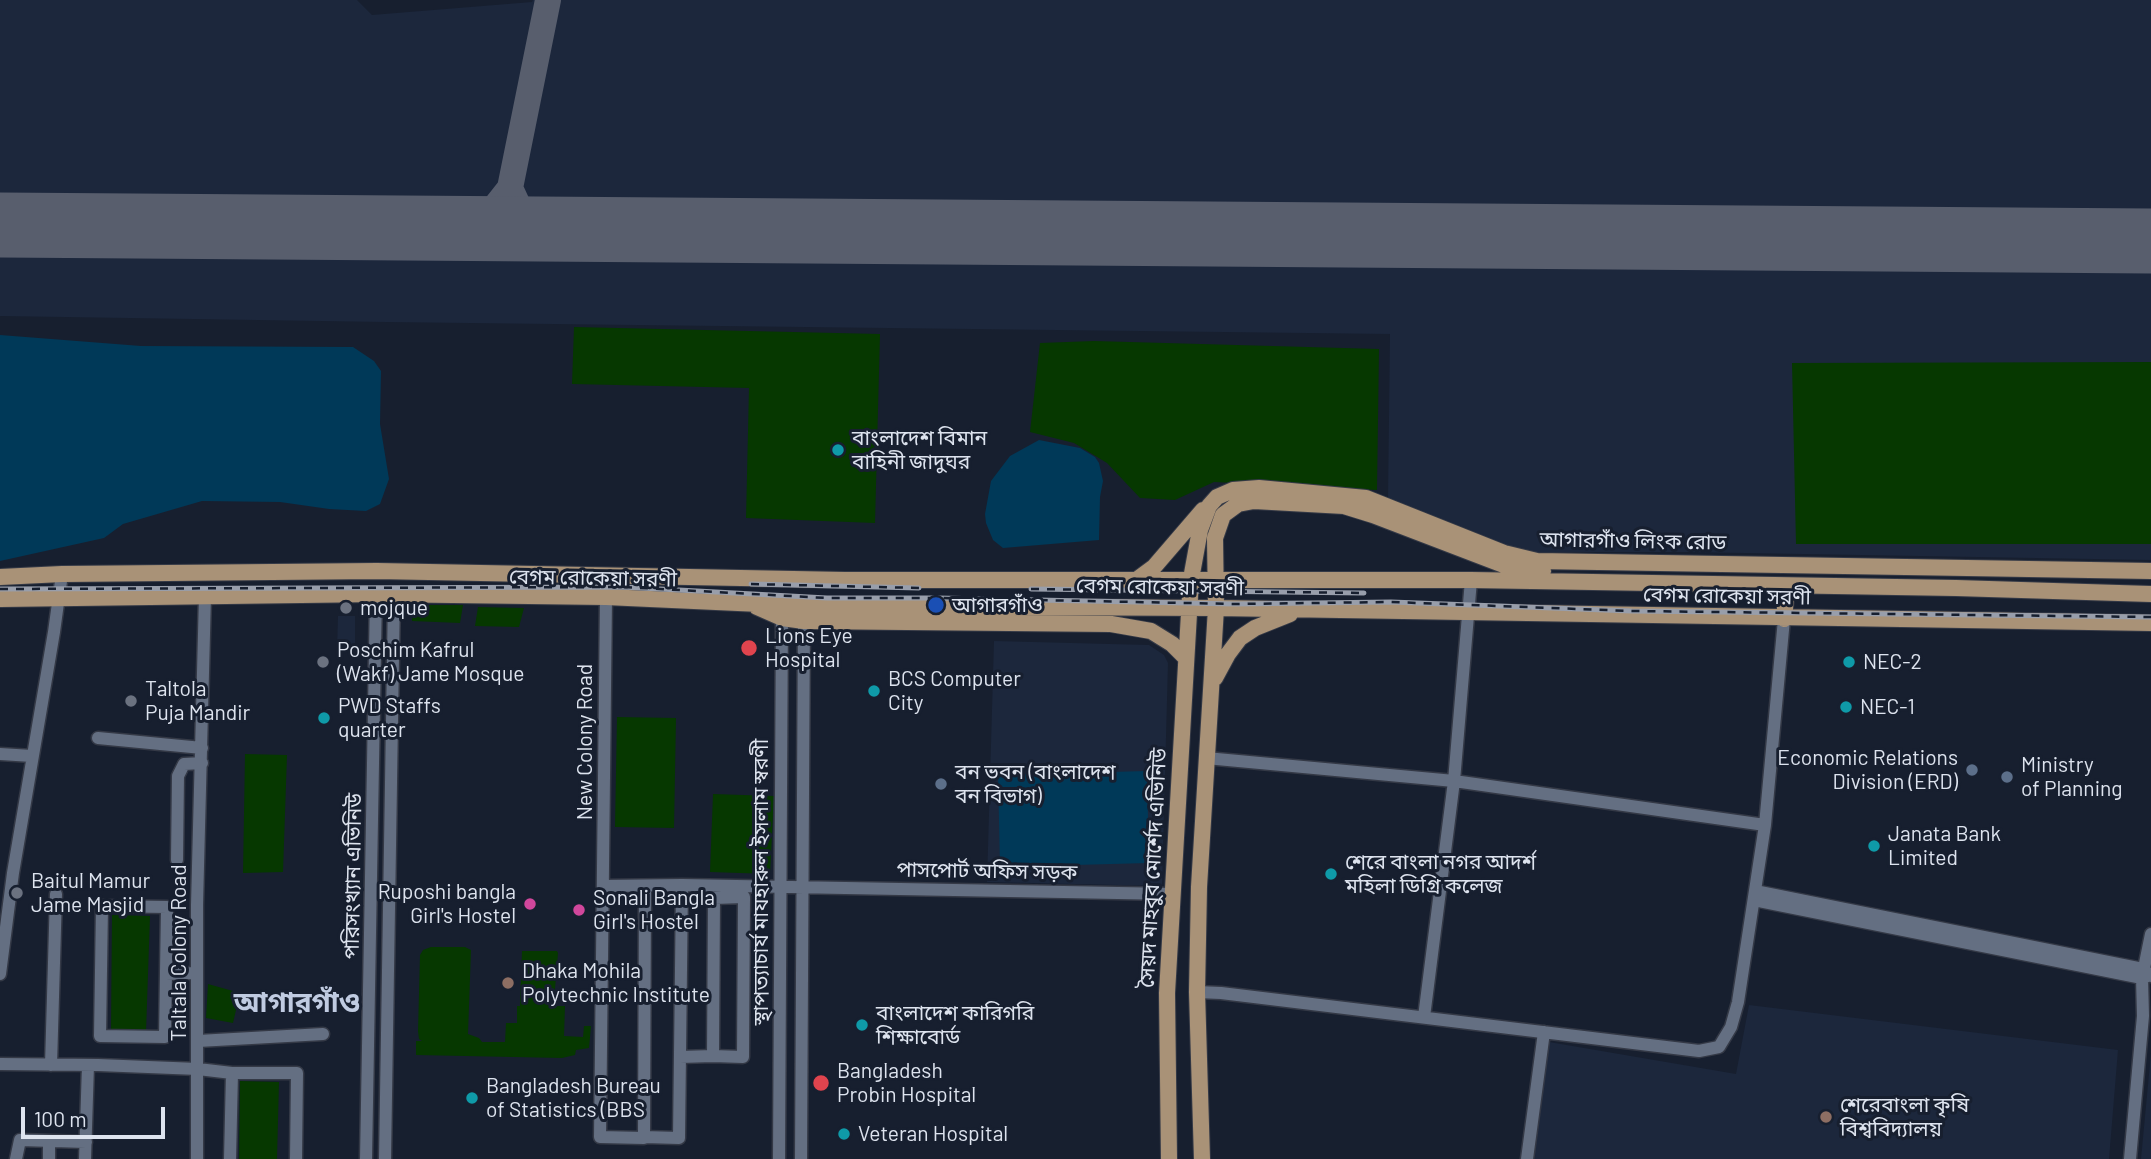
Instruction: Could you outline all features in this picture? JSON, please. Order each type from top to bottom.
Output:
[{"type":"main road","name":"আগারগাঁও লিংক রোড","points":[[1212,501],[1226,492],[1251,488],[1351,495],[1382,503],[1504,553],[1537,561],[2151,571]]},
{"type":"main road","points":[[1191,579],[1200,530],[1212,501]]},
{"type":"main road","points":[[1135,581],[1154,567],[1212,501]]},
{"type":"main road","name":"আগারগাঁও লিংক রোড","points":[[1217,580],[1215,538],[1219,521],[1238,504],[1254,501],[1344,506],[1523,570],[2151,582]]},
{"type":"main road","points":[[376,594],[377,571]]},
{"type":"main road","points":[[394,595],[395,571]]},
{"type":"main road","name":"বেগম রোকেয়া সরণী","points":[[0,577],[395,571],[845,580],[1471,580],[2151,594]]},
{"type":"main road","points":[[606,574],[606,597]]},
{"type":"main road","name":"সৈয়দ মাহবুব মোর্শেদ এভিনিউ","points":[[1170,1159],[1167,993],[1191,579]]},
{"type":"main road","points":[[1202,1159],[1196,992],[1217,580]]},
{"type":"main road","points":[[1784,619],[1787,586]]},
{"type":"main road","name":"বেগম রোকেয়া সরণী","points":[[0,599],[376,594],[606,597],[749,604],[804,614],[1216,608],[2151,623]]},
{"type":"main road","points":[[1211,686],[1240,638],[1255,628],[1299,610]]},
{"type":"main road","points":[[804,614],[1111,624],[1150,631],[1172,644],[1186,658]]},
{"type":"main road","points":[[1167,993],[1196,992]]},
{"type":"street","points":[[0,974],[6,871],[32,756],[62,574]]},
{"type":"street","points":[[1424,1017],[1454,781],[1471,580]]},
{"type":"street","name":"পরিসংখ্যান এভিনিউ","points":[[366,1159],[376,594]]},
{"type":"street","name":"Taltala Colony Road","points":[[197,1159],[197,974],[205,595]]},
{"type":"street","points":[[385,1159],[394,595]]},
{"type":"street","name":"New Colony Road","points":[[606,597],[600,1137],[679,1138],[681,886]]},
{"type":"street","name":"স্থাপত্যাচার্য মাযহারুল ইসলাম স্বরণী","points":[[779,1159],[782,612]]},
{"type":"street","name":"স্থাপত্যাচার্য মাযহারুল ইসলাম স্বরণী","points":[[801,1159],[804,614]]},
{"type":"street","points":[[1196,992],[1699,1051],[1719,1047],[1736,1015],[1765,825],[1784,619]]},
{"type":"street","points":[[98,738],[202,748]]},
{"type":"street","points":[[0,754],[32,756]]},
{"type":"street","points":[[1206,758],[1454,781],[1765,825]]},
{"type":"street","points":[[177,860],[178,776],[184,764],[202,763]]},
{"type":"street","points":[[603,886],[780,887]]},
{"type":"street","points":[[644,1138],[645,886]]},
{"type":"street","name":"পাসপোর্ট অফিস সড়ক","points":[[780,887],[1172,894]]},
{"type":"street","points":[[51,1065],[56,894]]},
{"type":"street","points":[[1754,895],[2148,977]]},
{"type":"street","points":[[680,1057],[743,1057],[744,897],[714,898],[713,1056]]},
{"type":"street","points":[[102,906],[167,907],[166,974],[165,1037],[100,1036],[102,906]]},
{"type":"street","points":[[2130,1159],[2151,937]]},
{"type":"street","points":[[166,974],[197,974]]},
{"type":"street","points":[[1527,1159],[1544,1032]]},
{"type":"street","points":[[198,1041],[323,1034]]},
{"type":"street","points":[[0,1064],[297,1073],[296,1159]]},
{"type":"street","points":[[85,1159],[88,1065]]},
{"type":"street","points":[[230,1159],[232,1073]]},
{"type":"street","points":[[779,1113],[801,1112]]},
{"type":"street","points":[[16,1159],[20,1140],[86,1142]]},
{"type":"street","points":[[49,1141],[49,1159]]},
{"type":"shaded area","points":[[0,0],[357,0],[372,15],[533,0],[2151,0],[2151,560],[1530,552],[1502,545],[1388,498],[1390,334],[0,316]]},
{"type":"shaded area","points":[[0,335],[141,346],[353,347],[374,361],[381,371],[380,424],[389,479],[380,504],[366,511],[280,502],[202,501],[123,524],[104,538],[0,561]]},
{"type":"shaded area","points":[[1039,440],[1080,448],[1095,457],[1099,463],[1103,481],[1099,540],[1003,548],[993,540],[985,514],[991,481],[1010,456]]},
{"type":"shaded area","points":[[338,616],[355,616],[355,652],[337,651]]},
{"type":"shaded area","points":[[994,641],[1149,645],[1164,655],[1168,663],[1162,886],[987,882]]},
{"type":"shaded area","points":[[1147,771],[1149,863],[1000,867],[998,775]]},
{"type":"shaded area","name":"শেরেবাংলা কৃষি বিশ্ববিদ্যালয়","points":[[1749,1005],[2118,1050],[2109,1159],[1534,1159],[1549,1042],[1736,1074]]},
{"type":"shaded area","points":[[2151,1053],[2151,1159],[2141,1159]]},
{"type":"green space","points":[[574,327],[880,334],[875,523],[746,518],[749,388],[572,384]]},
{"type":"green space","points":[[1094,341],[1379,349],[1377,490],[1214,482],[1175,500],[1140,498],[1107,463],[1074,443],[1030,432],[1040,343]]},
{"type":"green space","points":[[2151,362],[2151,544],[1796,544],[1792,363]]},
{"type":"green space","points":[[413,605],[463,605],[460,623],[412,621]]},
{"type":"green space","points":[[478,607],[524,608],[519,627],[475,626]]},
{"type":"green space","points":[[617,717],[676,718],[674,828],[615,827]]},
{"type":"green space","points":[[245,754],[287,755],[283,872],[243,873]]},
{"type":"green space","points":[[713,794],[774,796],[770,874],[710,872]]},
{"type":"green space","points":[[112,915],[150,916],[146,1032],[111,1029]]},
{"type":"green space","points":[[431,947],[465,947],[471,950],[468,1034],[482,1042],[505,1042],[506,1023],[517,1023],[522,951],[557,951],[554,1001],[550,1006],[565,1006],[564,1036],[583,1037],[584,1026],[591,1026],[589,1048],[576,1050],[575,1055],[562,1058],[416,1055],[416,1041],[422,1041],[418,1031],[420,955],[423,950]]},
{"type":"green space","points":[[208,984],[240,993],[233,1023],[206,1018]]},
{"type":"green space","points":[[240,1081],[279,1082],[277,1159],[239,1159]]},
{"type":"taxiway","points":[[543,229],[521,212],[510,188],[548,0]]},
{"type":"taxiway","points":[[463,229],[495,207],[510,188]]},
{"type":"taxiway","points":[[2130,240],[2151,227]]},
{"type":"runway","points":[[0,225],[2151,241]]},
{"type":"railway","points":[[751,584],[919,588]]},
{"type":"railway","points":[[0,589],[623,587],[827,598],[1235,604],[1391,602],[1632,611],[2151,617]]},
{"type":"railway","points":[[1031,589],[1364,593]]},
{"type":"place","name":"বাংলাদেশ বিমান বাহিনী জাদুঘর","points":[[838,450]]},
{"type":"place","name":"আগারগাঁও","points":[[936,605]]},
{"type":"place","name":"mojque","points":[[346,608]]},
{"type":"place","name":"Lions Eye Hospital","points":[[749,648]]},
{"type":"place","name":"Poschim Kafrul (Wakf) Jame Mosque","points":[[323,662]]},
{"type":"place","name":"NEC-2","points":[[1849,662]]},
{"type":"place","name":"BCS Computer City","points":[[874,691]]},
{"type":"place","name":"Taltola Puja Mandir","points":[[131,701]]},
{"type":"place","name":"NEC-1","points":[[1846,707]]},
{"type":"place","name":"PWD Staffs quarter","points":[[324,718]]},
{"type":"place","name":"Economic Relations Division (ERD)","points":[[1972,770]]},
{"type":"place","name":"Ministry of Planning","points":[[2007,777]]},
{"type":"place","name":"বন ভবন (বাংলাদেশ বন বিভাগ)","points":[[941,784]]},
{"type":"place","name":"Janata Bank Limited","points":[[1874,846]]},
{"type":"place","name":"শেরে বাংলা নগর আদর্শ মহিলা ডিগ্রি কলেজ","points":[[1331,874]]},
{"type":"place","name":"Baitul Mamur Jame Masjid","points":[[17,893]]},
{"type":"place","name":"Ruposhi bangla Girl's Hostel","points":[[530,904]]},
{"type":"place","name":"Sonali Bangla Girl's Hostel","points":[[579,910]]},
{"type":"place","name":"Dhaka Mohila Polytechnic Institute","points":[[508,983]]},
{"type":"place","name":"বাংলাদেশ কারিগরি শিক্ষাবোর্ড","points":[[862,1025]]},
{"type":"place","name":"Bangladesh Probin Hospital","points":[[821,1083]]},
{"type":"place","name":"Bangladesh Bureau of Statistics (BBS","points":[[472,1098]]},
{"type":"place","name":"শেরেবাংলা কৃষি বিশ্ববিদ্যালয়","points":[[1826,1117]]},
{"type":"place","name":"Veteran Hospital","points":[[844,1134]]},
{"type":"district","name":"আগারগাঁও","points":[[297,1003]]}]
